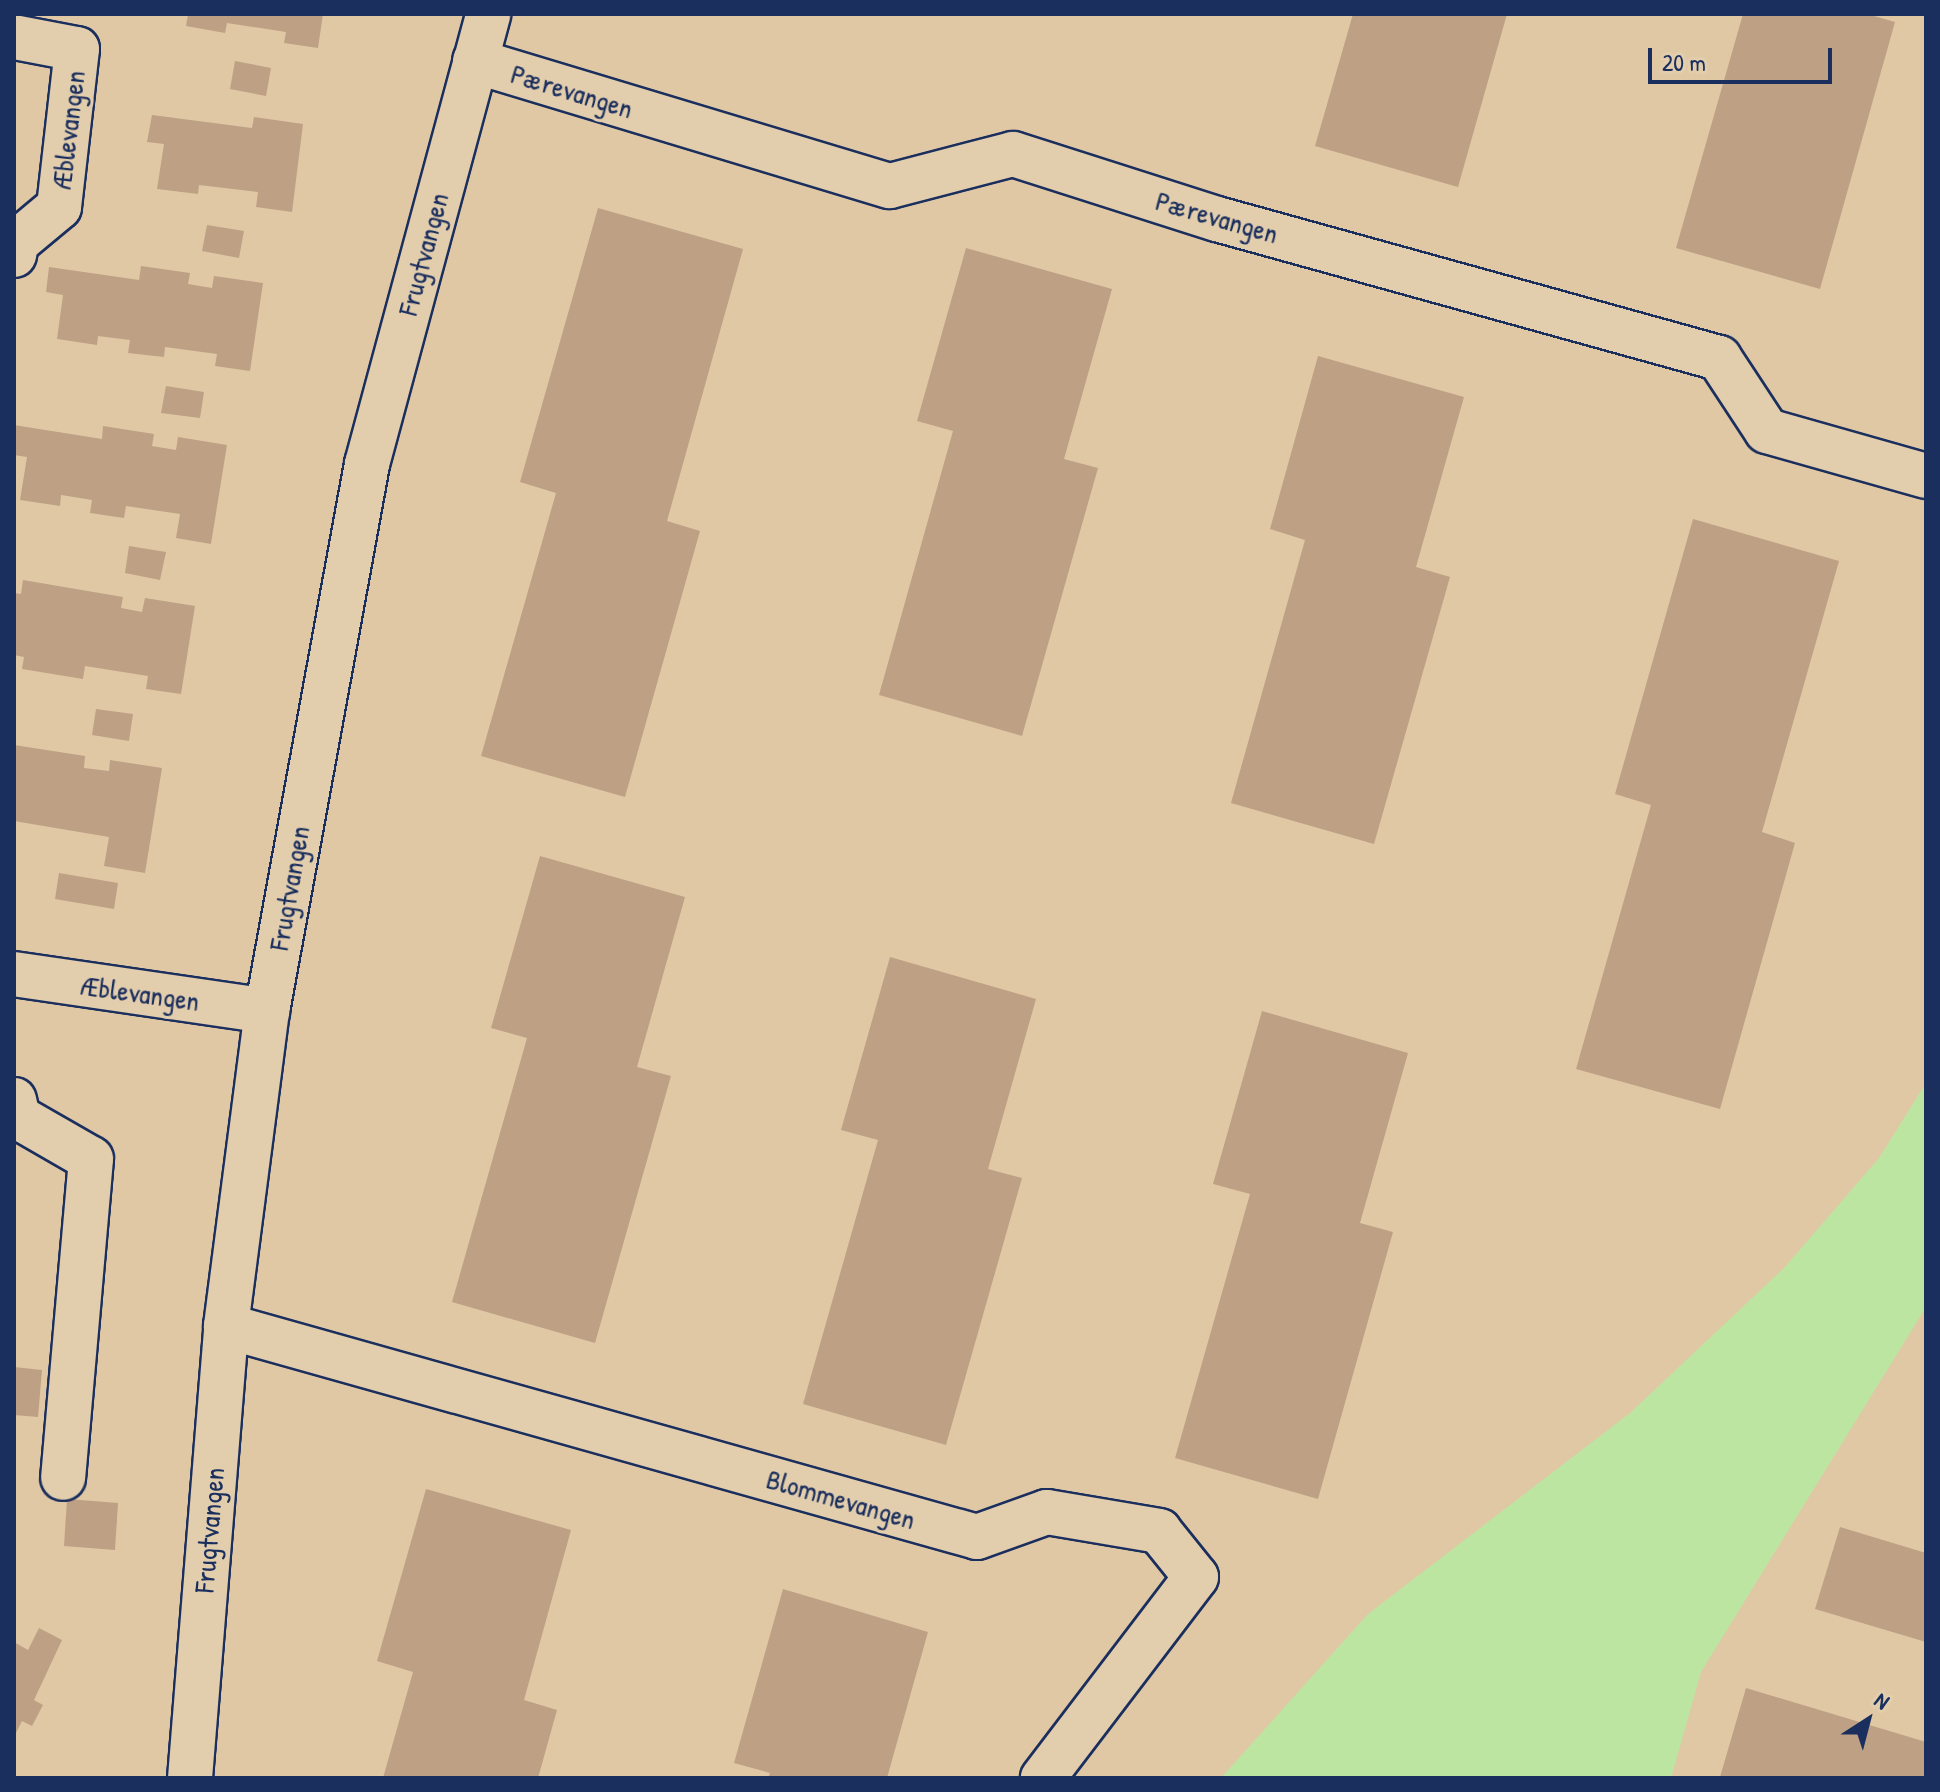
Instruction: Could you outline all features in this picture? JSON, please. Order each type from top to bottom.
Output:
[{"type":"street","name":"Frugtvangen","points":[[190,1778],[226,1326],[267,1011],[367,464],[488,14]]},
{"type":"street","name":"Æblevangen","points":[[14,37],[77,49],[59,207],[16,243],[14,255]]},
{"type":"street","name":"Pærevangen","points":[[475,61],[890,186],[1013,154],[1217,219],[1719,358],[1767,431],[1926,476]]},
{"type":"street","name":"Æblevangen","points":[[14,974],[267,1011]]},
{"type":"street","points":[[14,1100],[18,1117],[91,1159],[63,1478]]},
{"type":"street","name":"Blommevangen","points":[[226,1326],[977,1537],[1047,1512],[1159,1531],[1196,1577],[1043,1778]]},
{"type":"green space","points":[[1926,1083],[1926,1307],[1701,1672],[1671,1778],[1221,1778],[1368,1614],[1630,1413],[1784,1268],[1879,1158]]},
{"type":"building","points":[[188,14],[323,14],[318,48],[284,43],[286,32],[227,23],[225,33],[186,26]]},
{"type":"building","points":[[1353,14],[1507,14],[1458,187],[1315,146]]},
{"type":"building","points":[[1743,14],[1867,14],[1895,22],[1820,289],[1676,248]]},
{"type":"building","points":[[235,61],[271,68],[266,96],[230,89]]},
{"type":"building","points":[[152,115],[252,128],[254,117],[303,124],[292,212],[256,207],[258,192],[199,185],[198,194],[157,189],[164,144],[147,142]]},
{"type":"building","points":[[598,208],[743,249],[667,521],[700,531],[625,797],[481,756],[556,493],[520,482]]},
{"type":"building","points":[[207,225],[244,231],[239,258],[202,251]]},
{"type":"building","points":[[966,248],[1112,289],[1064,459],[1098,468],[1022,736],[879,695],[953,431],[917,421]]},
{"type":"building","points":[[141,266],[190,273],[188,284],[212,288],[214,276],[263,283],[250,371],[215,366],[217,354],[165,347],[164,357],[128,353],[130,340],[98,336],[97,345],[57,339],[63,295],[46,292],[49,267],[139,280]]},
{"type":"building","points":[[1318,356],[1464,397],[1416,567],[1450,577],[1374,844],[1231,803],[1305,540],[1270,529]]},
{"type":"building","points":[[166,386],[204,392],[200,418],[161,413]]},
{"type":"building","points":[[14,425],[102,439],[103,426],[154,434],[152,446],[176,450],[178,437],[227,445],[211,544],[176,538],[180,514],[126,506],[124,518],[90,513],[92,500],[61,495],[60,506],[20,500],[27,457],[14,455]]},
{"type":"building","points":[[1693,519],[1839,561],[1762,832],[1795,843],[1720,1109],[1576,1069],[1651,805],[1615,794]]},
{"type":"building","points":[[129,546],[166,552],[160,580],[125,573]]},
{"type":"building","points":[[23,580],[123,597],[121,608],[142,612],[145,598],[195,606],[181,694],[146,689],[148,676],[85,666],[83,679],[22,669],[24,657],[14,655],[14,593],[21,594]]},
{"type":"building","points":[[96,709],[133,714],[129,741],[92,735]]},
{"type":"building","points":[[14,745],[85,756],[84,768],[109,771],[110,760],[162,768],[145,873],[104,866],[109,837],[14,821]]},
{"type":"building","points":[[540,856],[685,897],[637,1067],[671,1076],[595,1343],[452,1302],[527,1038],[491,1028]]},
{"type":"building","points":[[59,873],[118,883],[114,909],[55,899]]},
{"type":"building","points":[[890,957],[1036,999],[988,1169],[1022,1178],[946,1445],[803,1404],[878,1140],[841,1130]]},
{"type":"building","points":[[1262,1011],[1408,1053],[1360,1223],[1393,1232],[1318,1499],[1175,1458],[1250,1194],[1213,1184]]},
{"type":"building","points":[[14,1367],[42,1370],[38,1417],[14,1415]]},
{"type":"building","points":[[426,1489],[571,1530],[524,1700],[557,1710],[538,1778],[383,1778],[413,1672],[377,1661]]},
{"type":"building","points":[[67,1499],[118,1503],[115,1550],[64,1546]]},
{"type":"building","points":[[1840,1527],[1926,1553],[1926,1642],[1815,1609]]},
{"type":"building","points":[[783,1589],[928,1632],[887,1778],[768,1778],[770,1773],[734,1763]]},
{"type":"building","points":[[39,1628],[62,1640],[34,1700],[43,1705],[32,1726],[22,1721],[14,1737],[14,1642],[28,1650]]},
{"type":"building","points":[[1746,1688],[1926,1742],[1924,1778],[1720,1777]]}]
